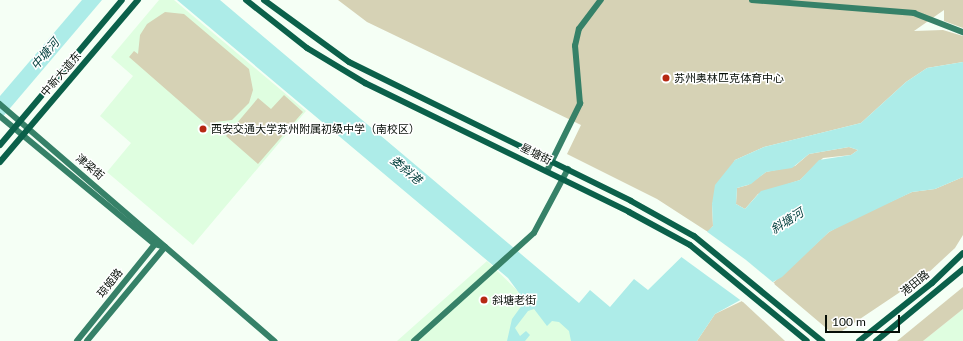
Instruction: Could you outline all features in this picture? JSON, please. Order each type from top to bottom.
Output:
[{"type":"main road","name":"中新大道东","points":[[0,145],[122,0]]},
{"type":"main road","name":"中新大道东","points":[[0,162],[138,0]]},
{"type":"main road","name":"星塘街","points":[[246,0],[343,71],[547,171],[670,234],[709,260],[807,341]]},
{"type":"main road","name":"星塘街","points":[[264,0],[349,62],[568,169],[679,228],[716,252],[822,341]]},
{"type":"main road","name":"港田路","points":[[859,341],[932,283],[963,253]]},
{"type":"main road","name":"港田路","points":[[876,341],[963,269]]},
{"type":"street","points":[[547,171],[580,104],[575,46],[579,29],[601,0]]},
{"type":"street","points":[[752,0],[914,13],[963,32]]},
{"type":"street","name":"津梁街","points":[[0,104],[159,238],[164,246],[275,341]]},
{"type":"street","name":"津梁街","points":[[1,117],[155,244],[164,246]]},
{"type":"street","points":[[414,341],[522,246],[544,219],[568,169]]},
{"type":"street","name":"琼姬路","points":[[77,341],[159,238]]},
{"type":"street","name":"琼姬路","points":[[87,341],[164,246]]},
{"type":"shaded area","name":"西安交通大学苏州附属初级中学（南校区）","points":[[159,0],[174,0],[306,111],[193,245],[107,172],[131,143],[100,116],[133,76],[111,57]]},
{"type":"shaded area","name":"苏州奥林匹克体育中心","points":[[338,0],[963,0],[963,28],[944,21],[944,10],[914,31],[943,30],[963,36],[963,62],[927,68],[906,82],[861,123],[764,147],[735,160],[712,204],[713,226],[708,232],[657,199],[567,154],[581,125],[367,22]]},
{"type":"shaded area","points":[[165,12],[184,14],[249,69],[253,90],[249,103],[232,120],[215,122],[221,128],[216,133],[129,57],[134,51],[138,54],[140,35],[147,24]]},
{"type":"shaded area","points":[[284,95],[303,112],[258,164],[226,136],[258,98],[271,109]]},
{"type":"shaded area","points":[[849,147],[858,150],[851,155],[823,158],[800,180],[758,194],[745,209],[736,204],[737,188],[748,185],[766,172],[795,166],[809,154]]},
{"type":"shaded area","points":[[963,177],[963,235],[955,248],[927,274],[842,331],[832,333],[773,283],[829,232],[850,220],[912,192],[935,189]]},
{"type":"shaded area","name":"斜塘老街","points":[[487,261],[523,296],[524,305],[539,301],[582,341],[397,341]]},
{"type":"shaded area","points":[[963,287],[963,309],[923,341],[897,341]]},
{"type":"shaded area","points":[[742,301],[785,341],[697,341],[715,314]]},
{"type":"shaded area","points":[[963,309],[963,341],[923,341]]},
{"type":"water","name":"中塘河","points":[[82,0],[102,0],[0,120],[0,96]]},
{"type":"water","points":[[177,0],[220,0],[579,303],[590,290],[610,307],[634,279],[648,290],[713,226],[712,204],[715,185],[735,160],[764,147],[861,123],[906,82],[927,68],[963,62],[963,177],[935,189],[912,192],[829,232],[782,277],[715,314],[697,341],[571,341],[569,331],[559,322],[552,321],[547,326],[534,309],[528,311],[515,328],[520,336],[526,331],[530,335],[525,341],[507,341],[512,319],[525,301],[508,278]],"holes":[[[849,147],[858,150],[851,155],[819,160],[800,180],[761,191],[745,209],[736,204],[737,188],[751,184],[766,172],[792,168],[809,154]]]},
{"type":"pier","points":[[706,231],[746,260],[775,284],[743,302],[680,256]]},
{"type":"place","name":"苏州奥林匹克体育中心","points":[[666,78]]},
{"type":"place","name":"西安交通大学苏州附属初级中学（南校区）","points":[[203,129]]},
{"type":"place","name":"斜塘老街","points":[[484,300]]},
{"type":"water label","name":"娄斜港","points":[[406,170]]},
{"type":"water label","name":"斜塘河","points":[[787,221]]}]
